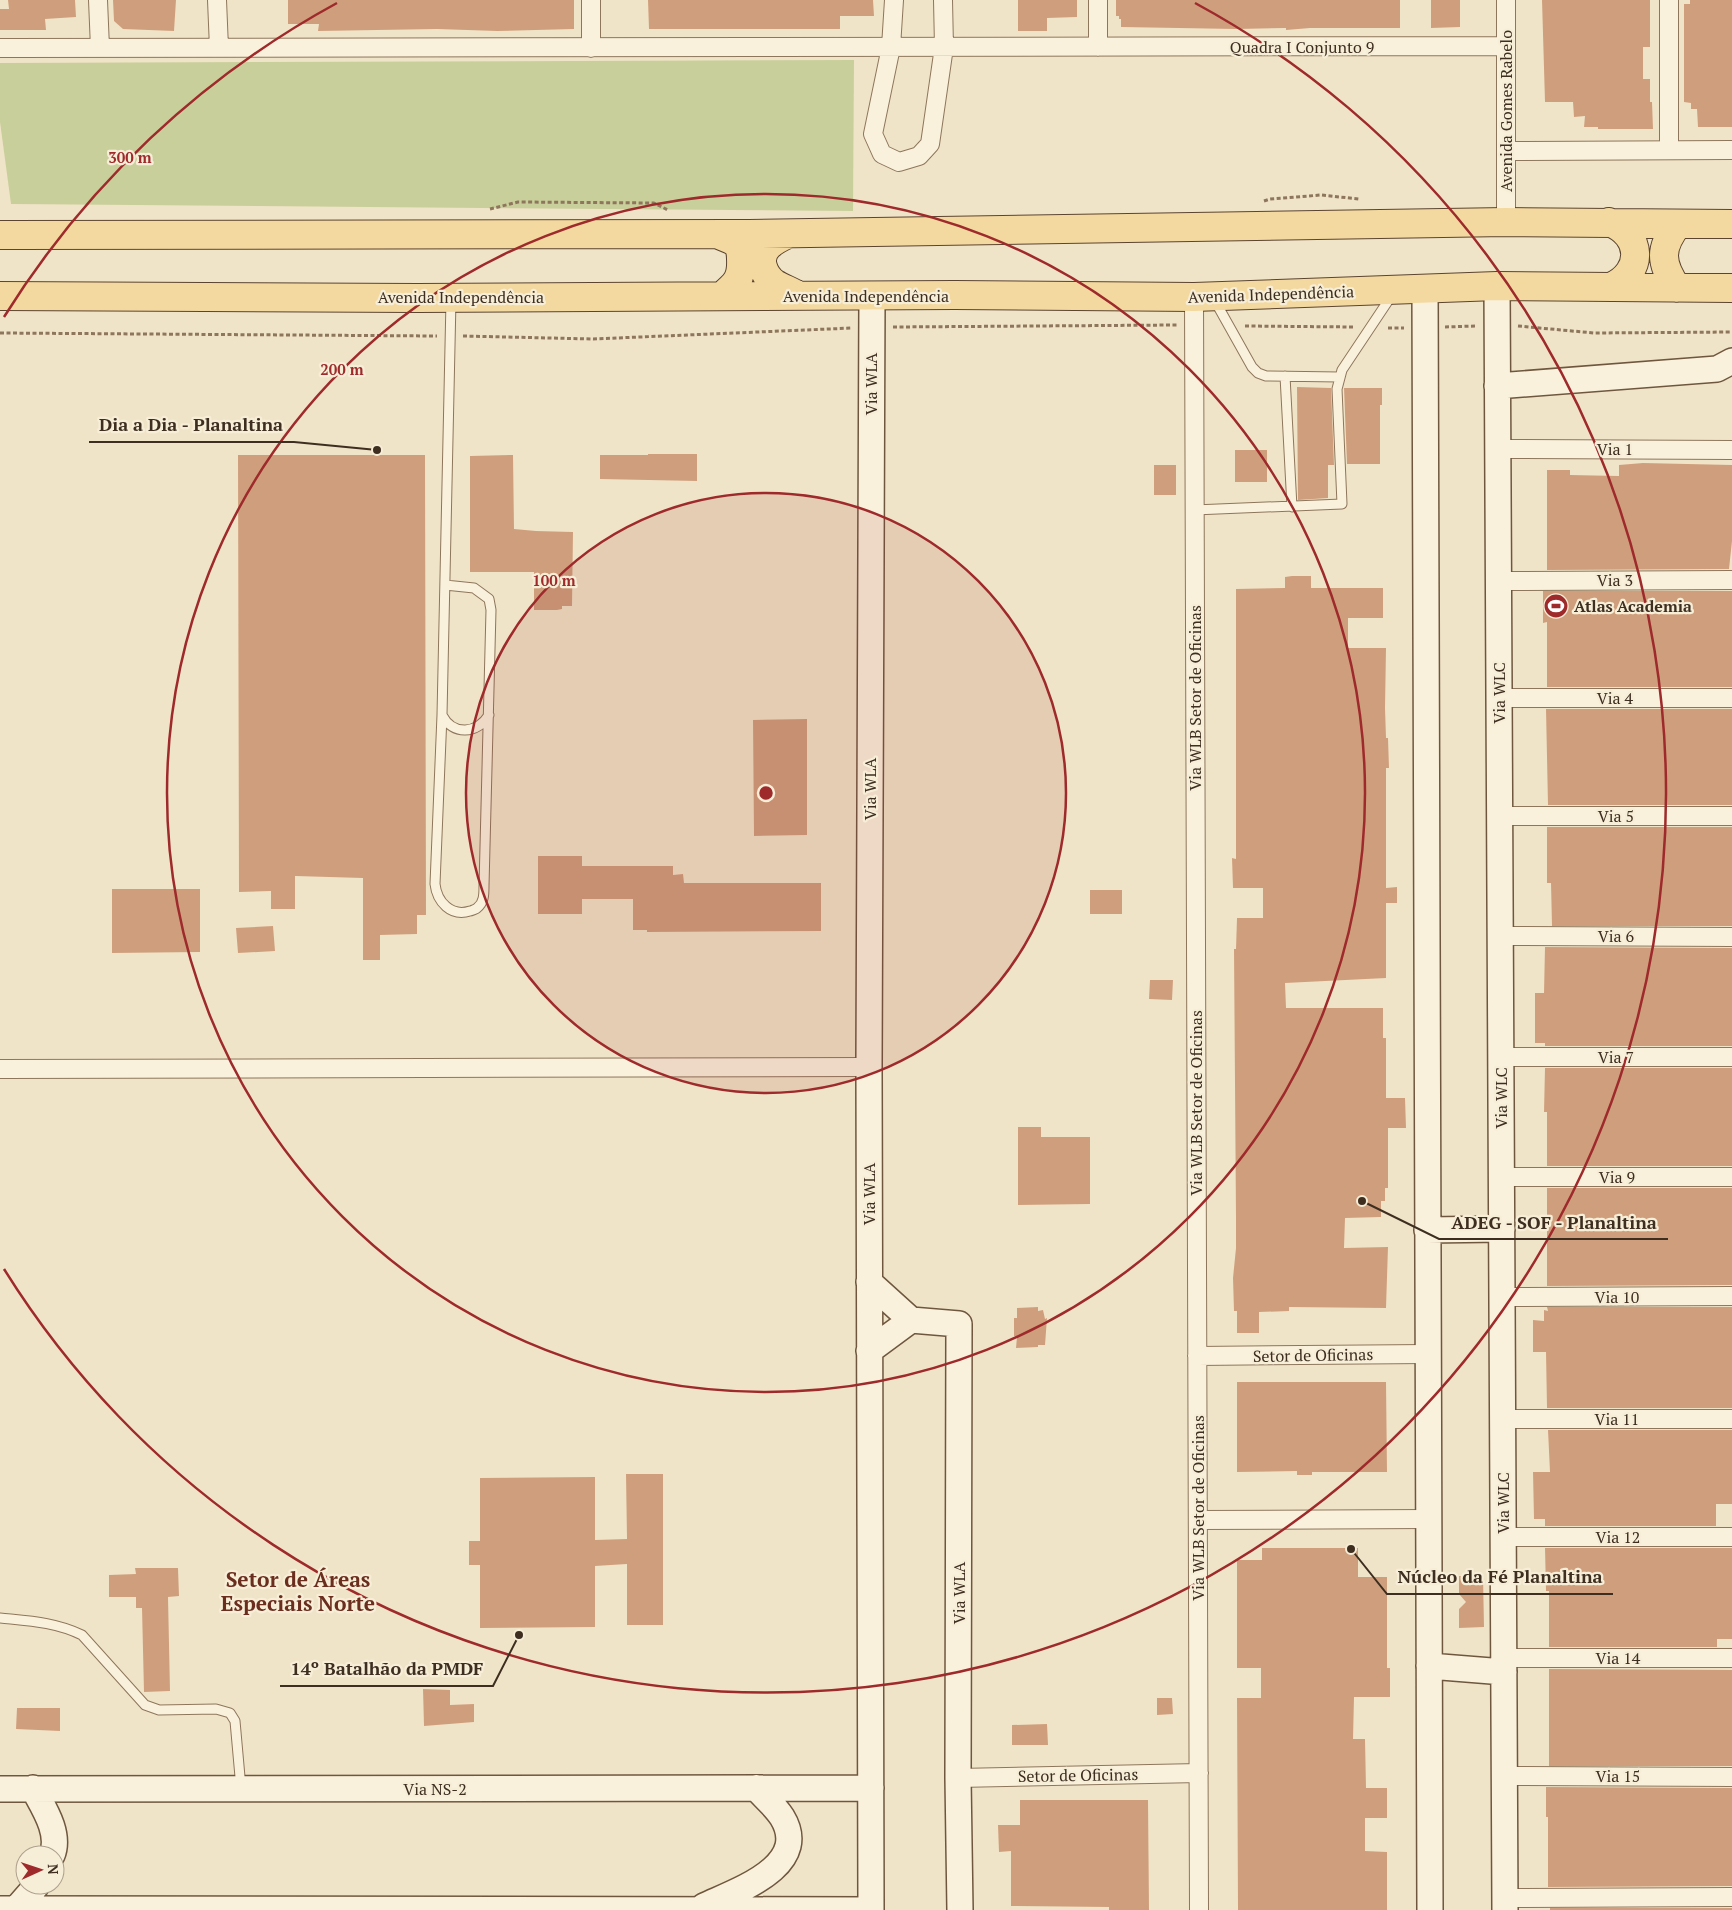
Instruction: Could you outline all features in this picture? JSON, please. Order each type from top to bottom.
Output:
[{"type":"main road","points":[[0,235],[788,234],[1506,222],[1732,224]]},
{"type":"main road","points":[[1609,222],[1619,226],[1628,233],[1636,254],[1634,265],[1629,275],[1621,283],[1611,287]]},
{"type":"main road","points":[[1677,288],[1667,273],[1664,263],[1664,248],[1669,235],[1678,224]]},
{"type":"main road","points":[[717,234],[735,243],[739,247],[741,255],[741,274],[738,280],[722,296]]},
{"type":"main road","points":[[788,234],[773,242],[764,250],[761,263],[765,274],[773,282],[799,296]]},
{"type":"main road","name":"Avenida Independência","points":[[0,296],[451,298],[722,296],[1203,297],[1497,286],[1732,288]]},
{"type":"street","points":[[98,0],[100,48]]},
{"type":"street","points":[[217,0],[219,48]]},
{"type":"street","points":[[591,0],[592,48]]},
{"type":"street","points":[[894,0],[891,47],[874,134],[882,154],[898,162],[919,156],[930,144],[944,47],[943,0]]},
{"type":"street","points":[[1098,0],[1098,47]]},
{"type":"street","name":"Avenida Gomes Rabelo","points":[[1506,0],[1506,222]]},
{"type":"street","points":[[1669,0],[1669,150]]},
{"type":"street","name":"Quadra I Conjunto 9","points":[[0,48],[1506,46]]},
{"type":"street","points":[[1506,151],[1732,150]]},
{"type":"street","name":"Via WLC","points":[[1497,286],[1505,1904]]},
{"type":"street","points":[[1425,288],[1430,1910]]},
{"type":"street","name":"Via WLA","points":[[871,1910],[869,1067],[872,296]]},
{"type":"street","name":"Via WLB Setor de Oficinas","points":[[1199,1910],[1194,510],[1203,297]]},
{"type":"street","points":[[1497,386],[1717,369],[1732,361]]},
{"type":"street","name":"Via 1","points":[[1498,449],[1732,450]]},
{"type":"street","name":"Via 3","points":[[1498,581],[1732,580]]},
{"type":"street","name":"Via 4","points":[[1499,698],[1732,698]]},
{"type":"street","name":"Via 5","points":[[1500,816],[1732,816]]},
{"type":"street","name":"Via 6","points":[[1500,936],[1732,937]]},
{"type":"street","name":"Via 7","points":[[1501,1057],[1732,1057]]},
{"type":"street","points":[[0,1069],[869,1067]]},
{"type":"street","name":"Via 9","points":[[1501,1177],[1732,1177]]},
{"type":"street","points":[[1428,1230],[1502,1229]]},
{"type":"street","points":[[869,1282],[911,1320],[869,1351]]},
{"type":"street","name":"Via 10","points":[[1502,1297],[1732,1296]]},
{"type":"street","name":"Via WLA","points":[[911,1320],[959,1324],[958,1778],[960,1910]]},
{"type":"street","name":"Setor de Oficinas","points":[[1197,1356],[1428,1354]]},
{"type":"street","name":"Via 11","points":[[1503,1419],[1732,1419]]},
{"type":"street","points":[[1198,1520],[1428,1519]]},
{"type":"street","name":"Via 12","points":[[1503,1537],[1732,1537]]},
{"type":"street","name":"Via 14","points":[[1504,1665],[1732,1658]]},
{"type":"street","points":[[1429,1666],[1504,1665]]},
{"type":"street","name":"Setor de Oficinas","points":[[958,1778],[1199,1773]]},
{"type":"street","name":"Via 15","points":[[1504,1776],[1732,1777]]},
{"type":"street","points":[[33,1788],[50,1820],[56,1845]]},
{"type":"street","points":[[698,1909],[764,1877],[782,1860],[786,1853],[788,1833],[785,1823],[776,1809],[756,1788]]},
{"type":"street","name":"Via NS-2","points":[[0,1789],[871,1788]]},
{"type":"street","points":[[16,1909],[28,1895]]},
{"type":"street","points":[[1505,1904],[1732,1897]]},
{"type":"street","points":[[0,1910],[871,1910]]},
{"type":"lane","points":[[1194,510],[1342,504],[1337,390],[1339,378],[1342,370],[1396,289]]},
{"type":"lane","points":[[1203,297],[1258,373],[1266,376],[1339,378]]},
{"type":"lane","points":[[445,586],[474,588],[489,599],[491,610],[483,899],[477,909],[465,912],[450,911],[436,893],[442,715],[451,298]]},
{"type":"lane","points":[[1285,376],[1292,507]]},
{"type":"lane","points":[[442,715],[446,723],[462,730],[477,727],[484,723],[489,715]]},
{"type":"lane","points":[[0,1618],[48,1622],[68,1628],[82,1635],[145,1704],[159,1710],[216,1709],[230,1713],[235,1721],[241,1789]]},
{"type":"green space","points":[[854,60],[853,211],[11,204],[0,122],[0,63]]},
{"type":"building","points":[[8,0],[75,0],[76,17],[45,19],[46,30],[0,30],[0,9],[9,9]]},
{"type":"building","points":[[113,0],[176,0],[174,31],[123,29],[114,21]]},
{"type":"building","points":[[288,0],[574,0],[574,29],[318,31],[319,24],[288,24]]},
{"type":"building","points":[[648,0],[873,0],[874,16],[840,16],[840,29],[649,29]]},
{"type":"building","points":[[1018,0],[1077,0],[1077,17],[1047,18],[1047,31],[1018,31]]},
{"type":"building","points":[[1116,0],[1400,0],[1400,28],[1310,28],[1286,30],[1286,28],[1121,27],[1121,19],[1119,19],[1119,16],[1116,16]]},
{"type":"building","points":[[1431,0],[1460,0],[1460,27],[1431,28]]},
{"type":"building","points":[[1542,0],[1650,0],[1650,47],[1643,47],[1643,79],[1650,79],[1653,129],[1598,129],[1598,127],[1584,127],[1585,116],[1574,117],[1573,102],[1545,102]]},
{"type":"building","points":[[1690,0],[1732,0],[1732,127],[1698,127],[1697,109],[1691,109],[1691,103],[1684,102],[1684,4],[1690,4]]},
{"type":"building","points":[[1297,387],[1331,388],[1334,465],[1328,465],[1328,498],[1298,500]]},
{"type":"building","points":[[1344,388],[1382,388],[1382,405],[1380,405],[1380,464],[1347,464]]},
{"type":"building","points":[[1235,450],[1267,450],[1267,482],[1235,482]]},
{"type":"building","points":[[697,454],[697,481],[600,479],[600,455]]},
{"type":"building","points":[[238,455],[425,455],[426,915],[417,915],[417,934],[380,935],[380,960],[363,960],[363,878],[295,876],[295,909],[271,909],[271,891],[239,892]]},
{"type":"building","points":[[513,455],[514,529],[573,532],[572,606],[562,606],[562,609],[557,610],[534,610],[534,572],[470,572],[470,456]]},
{"type":"building","points":[[1643,463],[1732,465],[1732,541],[1729,569],[1547,570],[1547,470],[1570,470],[1570,475],[1619,476],[1619,465]]},
{"type":"building","points":[[1154,465],[1176,465],[1176,495],[1154,495]]},
{"type":"building","points":[[1311,576],[1311,588],[1383,588],[1383,618],[1348,618],[1348,648],[1386,648],[1385,708],[1389,768],[1386,768],[1386,888],[1397,887],[1397,903],[1386,903],[1386,978],[1285,983],[1286,1008],[1383,1008],[1383,1038],[1386,1038],[1386,1098],[1405,1098],[1406,1128],[1388,1128],[1388,1188],[1385,1188],[1385,1201],[1381,1201],[1381,1217],[1345,1218],[1344,1248],[1388,1247],[1386,1308],[1289,1307],[1289,1311],[1259,1312],[1259,1333],[1237,1333],[1237,1311],[1234,1311],[1233,1278],[1236,1248],[1234,949],[1236,949],[1237,918],[1263,918],[1263,888],[1233,888],[1232,858],[1236,859],[1236,589],[1285,588],[1285,577]]},
{"type":"building","points":[[1543,591],[1732,591],[1732,687],[1547,687],[1547,622],[1543,623]]},
{"type":"building","points":[[1546,709],[1732,709],[1732,805],[1548,805]]},
{"type":"building","points":[[807,719],[807,835],[754,836],[753,720]]},
{"type":"building","points":[[1547,827],[1732,827],[1732,926],[1552,926],[1551,883],[1547,883]]},
{"type":"building","points":[[538,856],[582,856],[582,866],[673,866],[673,875],[683,874],[684,883],[821,883],[821,931],[647,932],[647,930],[633,930],[633,899],[582,899],[582,914],[538,914]]},
{"type":"building","points":[[112,889],[200,889],[200,952],[112,953]]},
{"type":"building","points":[[1090,890],[1122,890],[1122,914],[1090,914]]},
{"type":"building","points":[[273,926],[275,951],[238,953],[236,928]]},
{"type":"building","points":[[1545,947],[1732,948],[1732,1046],[1545,1046],[1545,1043],[1535,1043],[1535,993],[1544,993]]},
{"type":"building","points":[[1150,980],[1173,980],[1172,1000],[1149,999]]},
{"type":"building","points":[[1545,1068],[1732,1068],[1732,1166],[1547,1166],[1547,1112],[1544,1112]]},
{"type":"building","points":[[1018,1127],[1041,1127],[1041,1137],[1090,1137],[1090,1204],[1018,1205]]},
{"type":"building","points":[[1547,1188],[1732,1188],[1732,1285],[1547,1286]]},
{"type":"building","points":[[1038,1307],[1038,1311],[1043,1310],[1045,1319],[1047,1318],[1045,1345],[1016,1348],[1017,1337],[1014,1336],[1014,1318],[1017,1318],[1017,1308]]},
{"type":"building","points":[[1547,1307],[1732,1307],[1732,1408],[1547,1408],[1546,1352],[1533,1352],[1533,1320],[1544,1321],[1544,1310],[1548,1311]]},
{"type":"building","points":[[1237,1382],[1386,1382],[1387,1472],[1312,1472],[1312,1475],[1297,1475],[1297,1471],[1237,1472]]},
{"type":"building","points":[[1548,1430],[1732,1430],[1732,1504],[1716,1504],[1716,1526],[1545,1526],[1545,1519],[1534,1519],[1533,1472],[1550,1472]]},
{"type":"building","points":[[626,1474],[663,1474],[663,1625],[627,1625],[627,1564],[595,1566],[595,1627],[480,1628],[480,1565],[469,1565],[469,1541],[480,1541],[480,1478],[595,1477],[595,1540],[627,1539]]},
{"type":"building","points":[[1262,1548],[1358,1548],[1358,1577],[1387,1577],[1387,1668],[1390,1668],[1390,1697],[1354,1697],[1353,1739],[1365,1739],[1366,1788],[1387,1788],[1387,1818],[1365,1818],[1365,1851],[1387,1852],[1387,1910],[1238,1910],[1237,1698],[1261,1698],[1261,1668],[1237,1668],[1237,1560],[1262,1560]]},
{"type":"building","points":[[1545,1548],[1732,1548],[1732,1639],[1717,1639],[1717,1647],[1549,1647],[1549,1591],[1546,1591]]},
{"type":"building","points":[[135,1568],[178,1568],[179,1596],[168,1597],[170,1691],[144,1692],[142,1608],[136,1608],[136,1597],[109,1597],[109,1575],[136,1574]]},
{"type":"building","points":[[1459,1576],[1483,1576],[1484,1627],[1459,1628],[1459,1609],[1466,1602],[1459,1594]]},
{"type":"building","points":[[1549,1669],[1732,1670],[1732,1766],[1549,1766]]},
{"type":"building","points":[[423,1689],[450,1690],[450,1705],[474,1704],[474,1722],[424,1726]]},
{"type":"building","points":[[1157,1698],[1172,1698],[1173,1714],[1157,1715]]},
{"type":"building","points":[[17,1708],[60,1708],[60,1731],[16,1729]]},
{"type":"building","points":[[1047,1724],[1048,1745],[1012,1745],[1012,1725]]},
{"type":"building","points":[[1546,1787],[1732,1788],[1732,1886],[1548,1887]]},
{"type":"building","points":[[1020,1800],[1148,1800],[1149,1910],[1109,1910],[1109,1907],[1011,1906],[1011,1851],[999,1852],[998,1825],[1020,1825]]},
{"type":"building","points":[[1550,1908],[1732,1908],[1732,1910],[1550,1910]]},
{"type":"place","name":"Dia a Dia - Planaltina","points":[[377,450]]},
{"type":"place","name":"Atlas Academia","points":[[1556,606]]},
{"type":"place","name":"ADEG - SOF - Planaltina","points":[[1362,1201]]},
{"type":"place","name":"Núcleo da Fé Planaltina","points":[[1351,1549]]},
{"type":"place","name":"14º Batalhão da PMDF","points":[[519,1635]]},
{"type":"district","name":"Setor de Áreas Especiais Norte","points":[[298,1592]]}]
